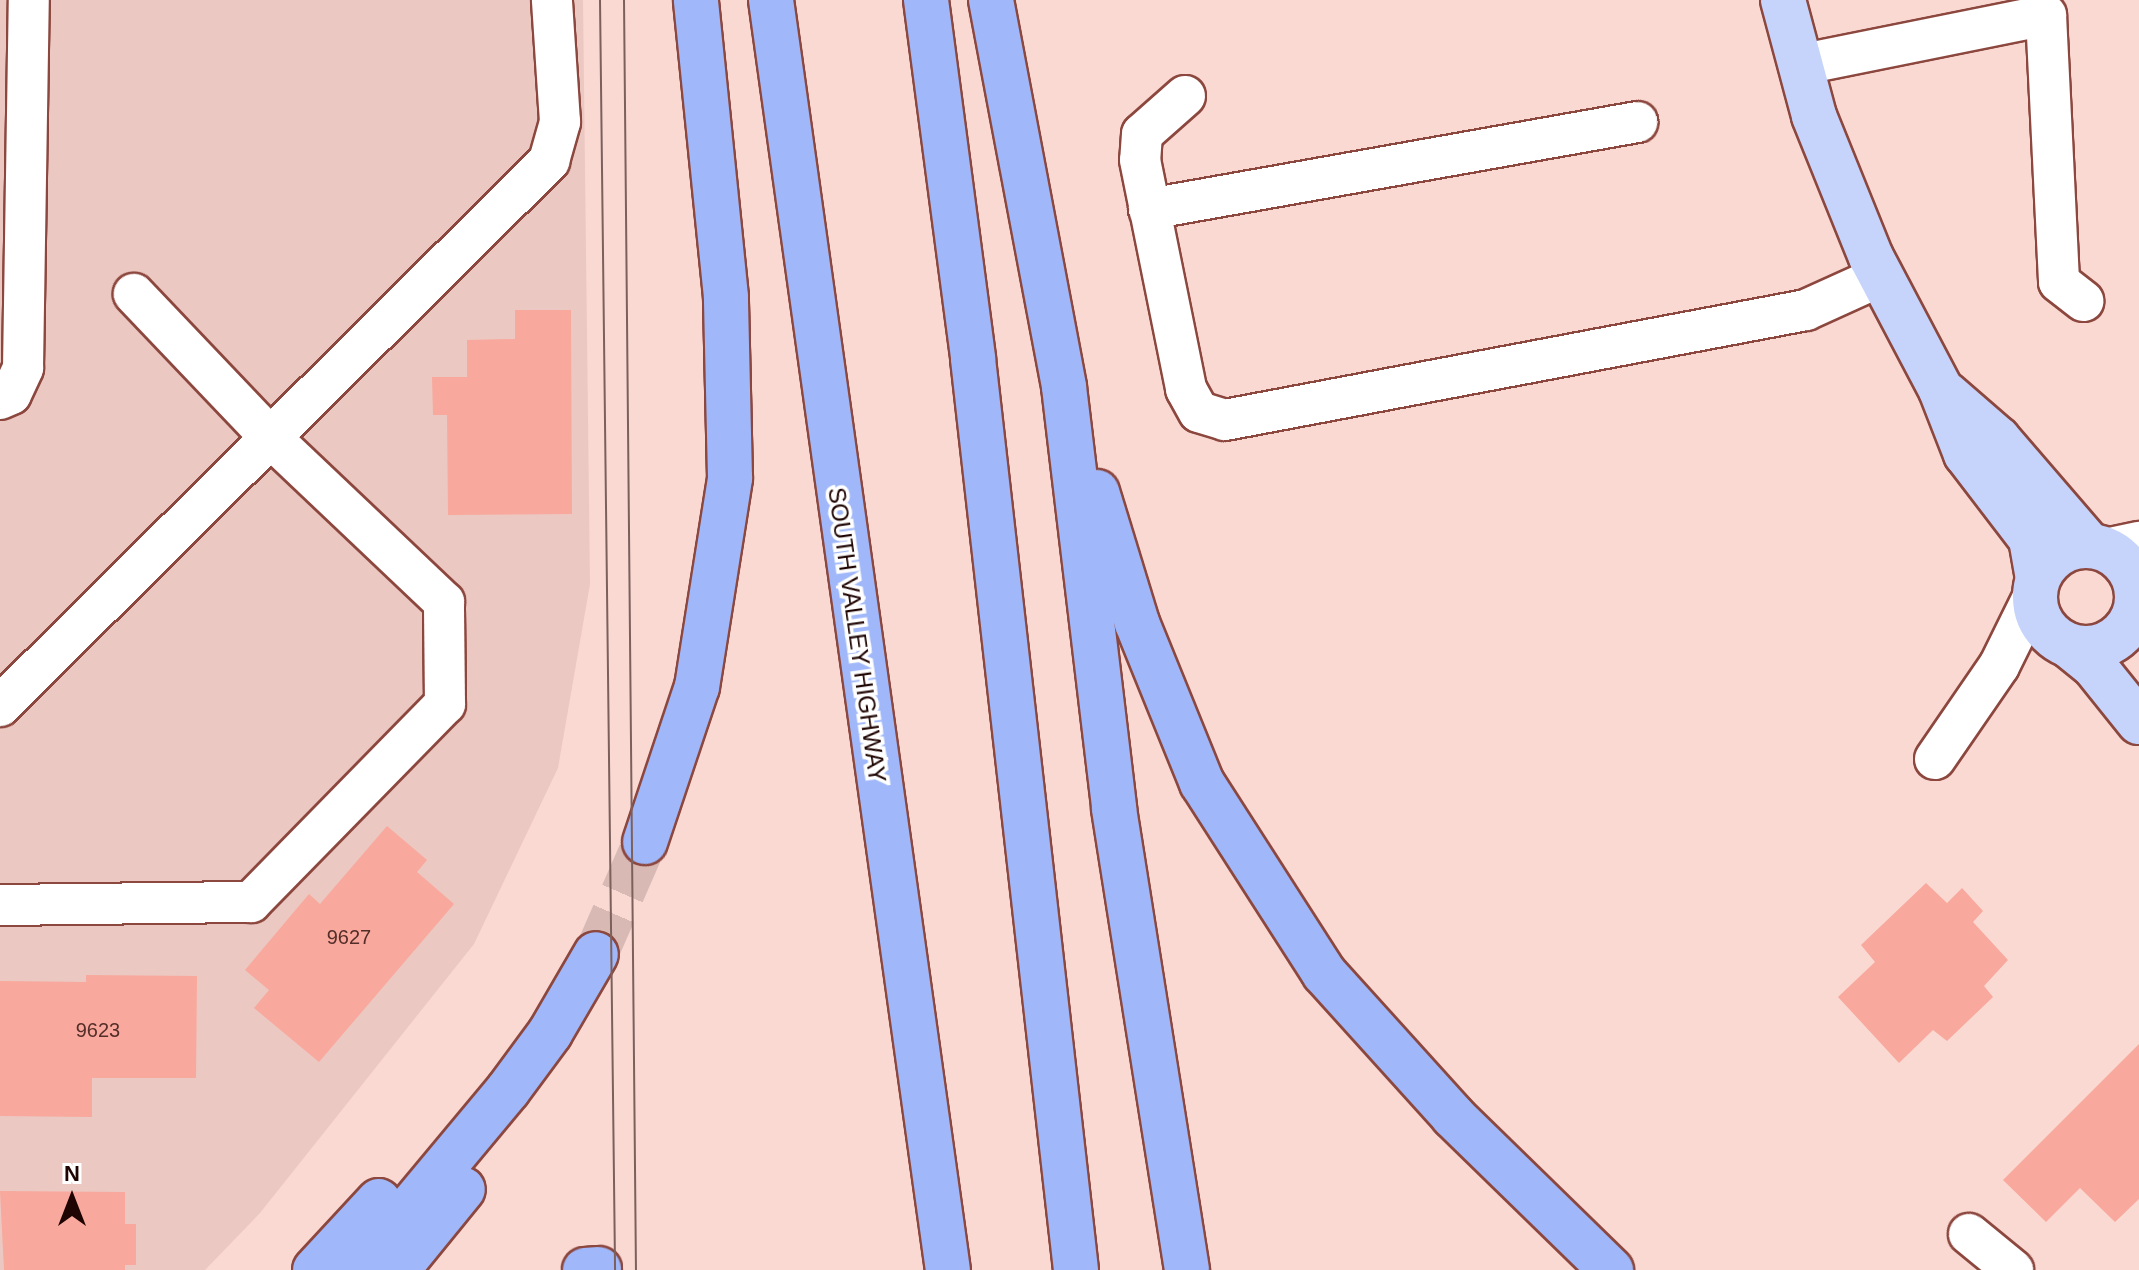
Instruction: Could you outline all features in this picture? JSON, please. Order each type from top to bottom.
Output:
[{"type":"highway","points":[[645,842],[697,687],[730,478],[726,297],[696,0]]},
{"type":"highway","name":"SOUTH VALLEY HIGHWAY","points":[[771,0],[948,1270]]},
{"type":"highway","points":[[926,0],[973,359],[1076,1270]]},
{"type":"highway","points":[[991,0],[1064,387],[1114,809],[1187,1270]]},
{"type":"highway","points":[[1064,387],[1137,623],[1202,783],[1324,973],[1453,1116],[1611,1270]]},
{"type":"highway","points":[[370,1264],[550,1033],[596,954]]},
{"type":"highway","points":[[315,1270],[381,1199],[508,1090]]},
{"type":"highway","points":[[585,1270],[599,1269]]},
{"type":"main road","points":[[1783,0],[1814,116],[1881,276],[1941,390],[1966,454],[2031,539],[2039,617],[2061,641],[2094,666],[2139,722]]},
{"type":"main road","points":[[1941,390],[1998,439],[2126,573],[2127,627],[2115,638],[2093,646],[2061,641]]},
{"type":"main road","points":[[2037,585],[2060,553],[2126,573]]},
{"type":"lane","points":[[0,399],[11,394],[23,368],[29,0]]},
{"type":"lane","points":[[0,706],[549,161],[560,122],[552,0]]},
{"type":"lane","points":[[1799,65],[2046,15],[2059,282],[2083,301]]},
{"type":"lane","points":[[1185,96],[1142,134],[1140,160],[1186,389],[1199,412],[1225,420],[1806,310],[1881,276]]},
{"type":"lane","points":[[1149,209],[1637,122]]},
{"type":"lane","points":[[0,905],[251,902],[445,704],[444,602],[271,438],[134,294]]},
{"type":"lane","points":[[1935,759],[1999,666],[2037,585]]},
{"type":"lane","points":[[1999,666],[2061,641]]},
{"type":"lane","points":[[1969,1234],[2013,1270]]},
{"type":"shaded area","points":[[0,0],[583,0],[590,584],[558,768],[474,944],[260,1213],[205,1270],[0,1270]]},
{"type":"building","points":[[515,310],[571,310],[572,514],[448,515],[447,415],[433,415],[432,377],[467,377],[467,340],[515,339]]},
{"type":"building","points":[[387,826],[427,860],[417,872],[454,904],[319,1062],[254,1008],[269,990],[245,970],[309,894],[320,904]]},
{"type":"building","points":[[1926,883],[1947,903],[1962,888],[1983,911],[1973,922],[2008,960],[1984,986],[1993,997],[1947,1041],[1933,1030],[1899,1063],[1838,997],[1875,962],[1861,945]]},
{"type":"building","points":[[86,975],[197,976],[196,1078],[92,1078],[92,1117],[0,1116],[0,981],[86,982]]},
{"type":"building","points":[[2139,1044],[2139,1199],[2115,1222],[2080,1188],[2046,1222],[2003,1180]]},
{"type":"building","points":[[0,1191],[125,1192],[125,1224],[136,1224],[136,1265],[125,1265],[125,1270],[4,1270]]},
{"type":"tunnel","points":[[596,954],[645,842]]},
{"type":"tram line","points":[[600,0],[615,1270]]},
{"type":"tram line","points":[[624,0],[636,1270]]}]
